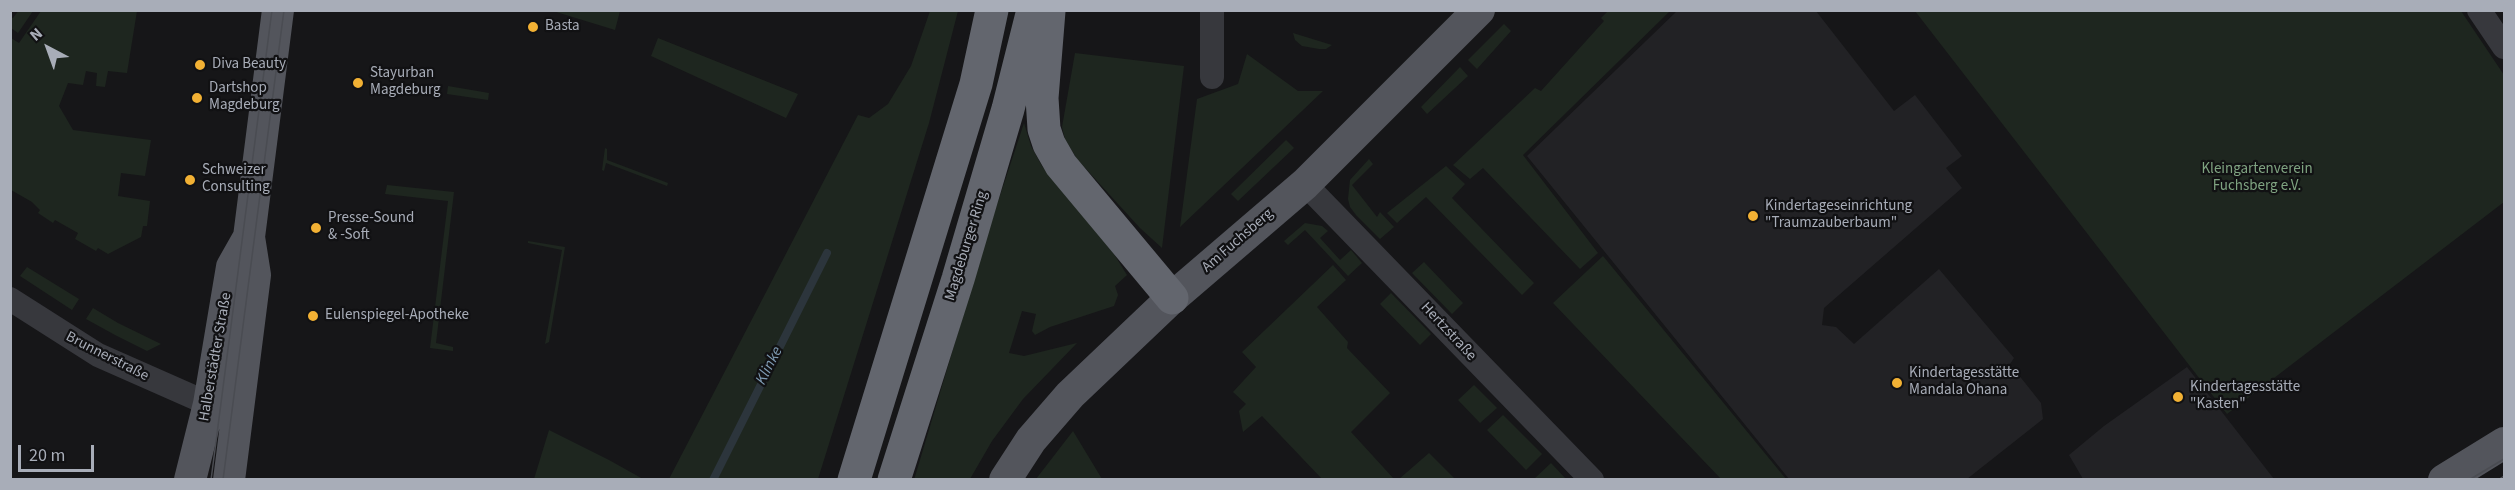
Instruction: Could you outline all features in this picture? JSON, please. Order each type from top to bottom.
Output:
[{"type":"highway","points":[[854,480],[976,84],[992,10]]},
{"type":"highway","name":"Magdeburger Ring","points":[[894,480],[975,222],[1008,109],[1033,10]]},
{"type":"highway","points":[[1049,10],[1042,98],[1044,129],[1049,144],[1061,165],[1172,298]]},
{"type":"main road","name":"Halberstädter Straße","points":[[229,480],[255,276],[249,237],[278,10]]},
{"type":"main road","name":"Am Fuchsberg","points":[[1005,480],[1021,453],[1047,420],[1172,298],[1305,184],[1479,10]]},
{"type":"main road","name":"Halberstädter Straße","points":[[190,480],[209,404],[232,267],[249,237]]},
{"type":"main road","points":[[2444,480],[2505,443]]},
{"type":"street","points":[[1212,10],[1212,77]]},
{"type":"street","points":[[2480,10],[2505,47]]},
{"type":"street","name":"Hertzstraße","points":[[1305,184],[1592,480]]},
{"type":"street","name":"Brunnerstraße","points":[[10,299],[98,355],[209,404]]},
{"type":"shaded area","name":"Kindertageseinrichtung \"Traumzauberbaum\"","points":[[1677,11],[1816,11],[1894,111],[1915,95],[1962,156],[1946,168],[1962,188],[1824,308],[1822,325],[1836,327],[1854,344],[1939,269],[2014,358],[2010,364],[2041,403],[2043,419],[1967,479],[1789,479],[1527,156]]},
{"type":"shaded area","name":"Kindertagesstätte \"Kasten\"","points":[[2187,367],[2274,479],[2083,479],[2069,455],[2104,426]]},
{"type":"green space","points":[[19,10],[33,11],[18,33],[11,28],[10,17],[13,18]]},
{"type":"green space","points":[[41,11],[137,11],[127,73],[108,71],[105,87],[96,86],[97,73],[86,71],[83,85],[68,83],[59,106],[73,130],[151,140],[145,176],[121,173],[118,196],[150,201],[147,226],[143,226],[141,237],[108,254],[98,248],[96,251],[75,239],[78,233],[55,220],[53,223],[38,213],[40,210],[32,202],[11,190],[11,38],[19,43]]},
{"type":"green space","points":[[553,11],[620,11],[615,30]]},
{"type":"green space","points":[[930,11],[958,11],[929,123],[818,479],[669,479],[858,115],[869,118],[888,104],[911,66]]},
{"type":"green space","points":[[1608,11],[1670,11],[1523,155],[1598,253],[1580,269],[1483,168],[1470,179],[1453,165],[1535,88],[1541,91],[1604,21],[1601,18]]},
{"type":"green space","name":"Kleingartenverein Fuchsberg e.V.","points":[[1915,11],[2461,11],[2504,75],[2504,202],[2227,414]]},
{"type":"green space","points":[[1504,24],[1511,31],[1477,69],[1468,60]]},
{"type":"green space","points":[[1293,33],[1332,45],[1326,49],[1302,46],[1295,40]]},
{"type":"green space","points":[[658,38],[798,94],[786,118],[651,56]]},
{"type":"green space","points":[[1075,53],[1184,66],[1162,248],[1140,228],[1077,159],[1065,139],[1062,127]]},
{"type":"green space","points":[[1247,54],[1298,91],[1323,91],[1180,227],[1197,99],[1238,84]]},
{"type":"green space","points":[[1460,67],[1468,76],[1427,114],[1421,107]]},
{"type":"green space","points":[[448,86],[489,93],[488,100],[447,94]]},
{"type":"green space","points":[[1024,123],[1031,146],[1042,166],[1114,254],[1127,275],[1115,286],[1118,295],[1114,306],[1050,327],[1035,335],[1032,331],[1036,314],[1022,311],[1009,353],[1024,356],[1077,343],[1023,399],[992,441],[970,479],[914,480],[987,235]]},
{"type":"green space","points":[[1286,140],[1294,148],[1238,201],[1231,194]]},
{"type":"green space","points":[[605,148],[607,149],[607,160],[668,183],[667,186],[606,163],[604,171],[602,170]]},
{"type":"green space","points":[[1369,159],[1373,164],[1352,185],[1377,217],[1380,212],[1394,227],[1380,239],[1356,215],[1348,199],[1350,180]]},
{"type":"green space","points":[[1446,166],[1465,184],[1452,198],[1534,283],[1522,295],[1426,197],[1397,223],[1387,213]]},
{"type":"green space","points":[[387,185],[454,192],[436,343],[453,347],[453,351],[430,348],[448,201],[385,194]]},
{"type":"green space","points":[[1305,223],[1322,226],[1328,231],[1320,238],[1340,260],[1351,250],[1362,263],[1348,276],[1305,230],[1288,245],[1284,241]]},
{"type":"green space","points":[[528,241],[565,247],[549,342],[545,344],[562,250],[528,243]]},
{"type":"green space","points":[[1603,256],[1786,479],[1721,479],[1553,303]]},
{"type":"green space","points":[[1424,262],[1463,303],[1452,314],[1412,273]]},
{"type":"green space","points":[[1333,265],[1346,280],[1317,307],[1348,342],[1347,348],[1390,393],[1351,432],[1394,479],[1322,479],[1262,416],[1243,432],[1239,411],[1246,404],[1233,392],[1256,367],[1242,352]]},
{"type":"green space","points":[[27,267],[79,299],[72,310],[20,276]]},
{"type":"green space","points":[[1391,293],[1431,334],[1420,345],[1380,304]]},
{"type":"green space","points":[[93,308],[161,344],[147,351],[115,335],[86,319]]},
{"type":"green space","points":[[1474,385],[1497,408],[1480,423],[1458,400]]},
{"type":"green space","points":[[1503,415],[1542,454],[1526,470],[1487,430]]},
{"type":"green space","points":[[549,430],[609,460],[643,479],[534,479]]},
{"type":"green space","points":[[1073,431],[1102,479],[1036,479]]},
{"type":"green space","points":[[1429,453],[1455,479],[1399,479]]},
{"type":"green space","points":[[1551,463],[1566,479],[1535,478]]},
{"type":"waterway","name":"Klinke","points":[[713,480],[827,253]]},
{"type":"tram line","points":[[211,480],[272,10]]},
{"type":"tram line","points":[[223,480],[284,10]]},
{"type":"tram line","points":[[2469,480],[2504,459]]},
{"type":"tram line","points":[[2498,480],[2504,476]]},
{"type":"place","name":"Basta","points":[[533,27]]},
{"type":"place","name":"Diva Beauty","points":[[200,65]]},
{"type":"place","name":"Stayurban Magdeburg","points":[[358,83]]},
{"type":"place","name":"Dartshop Magdeburg","points":[[197,98]]},
{"type":"place","name":"Schweizer Consulting","points":[[190,180]]},
{"type":"place","name":"Kindertageseinrichtung \"Traumzauberbaum\"","points":[[1753,216]]},
{"type":"place","name":"Presse-Sound & -Soft","points":[[316,228]]},
{"type":"place","name":"Eulenspiegel-Apotheke","points":[[313,316]]},
{"type":"place","name":"Kindertagesstätte Mandala Ohana","points":[[1897,383]]},
{"type":"place","name":"Kindertagesstätte \"Kasten\"","points":[[2178,397]]}]
